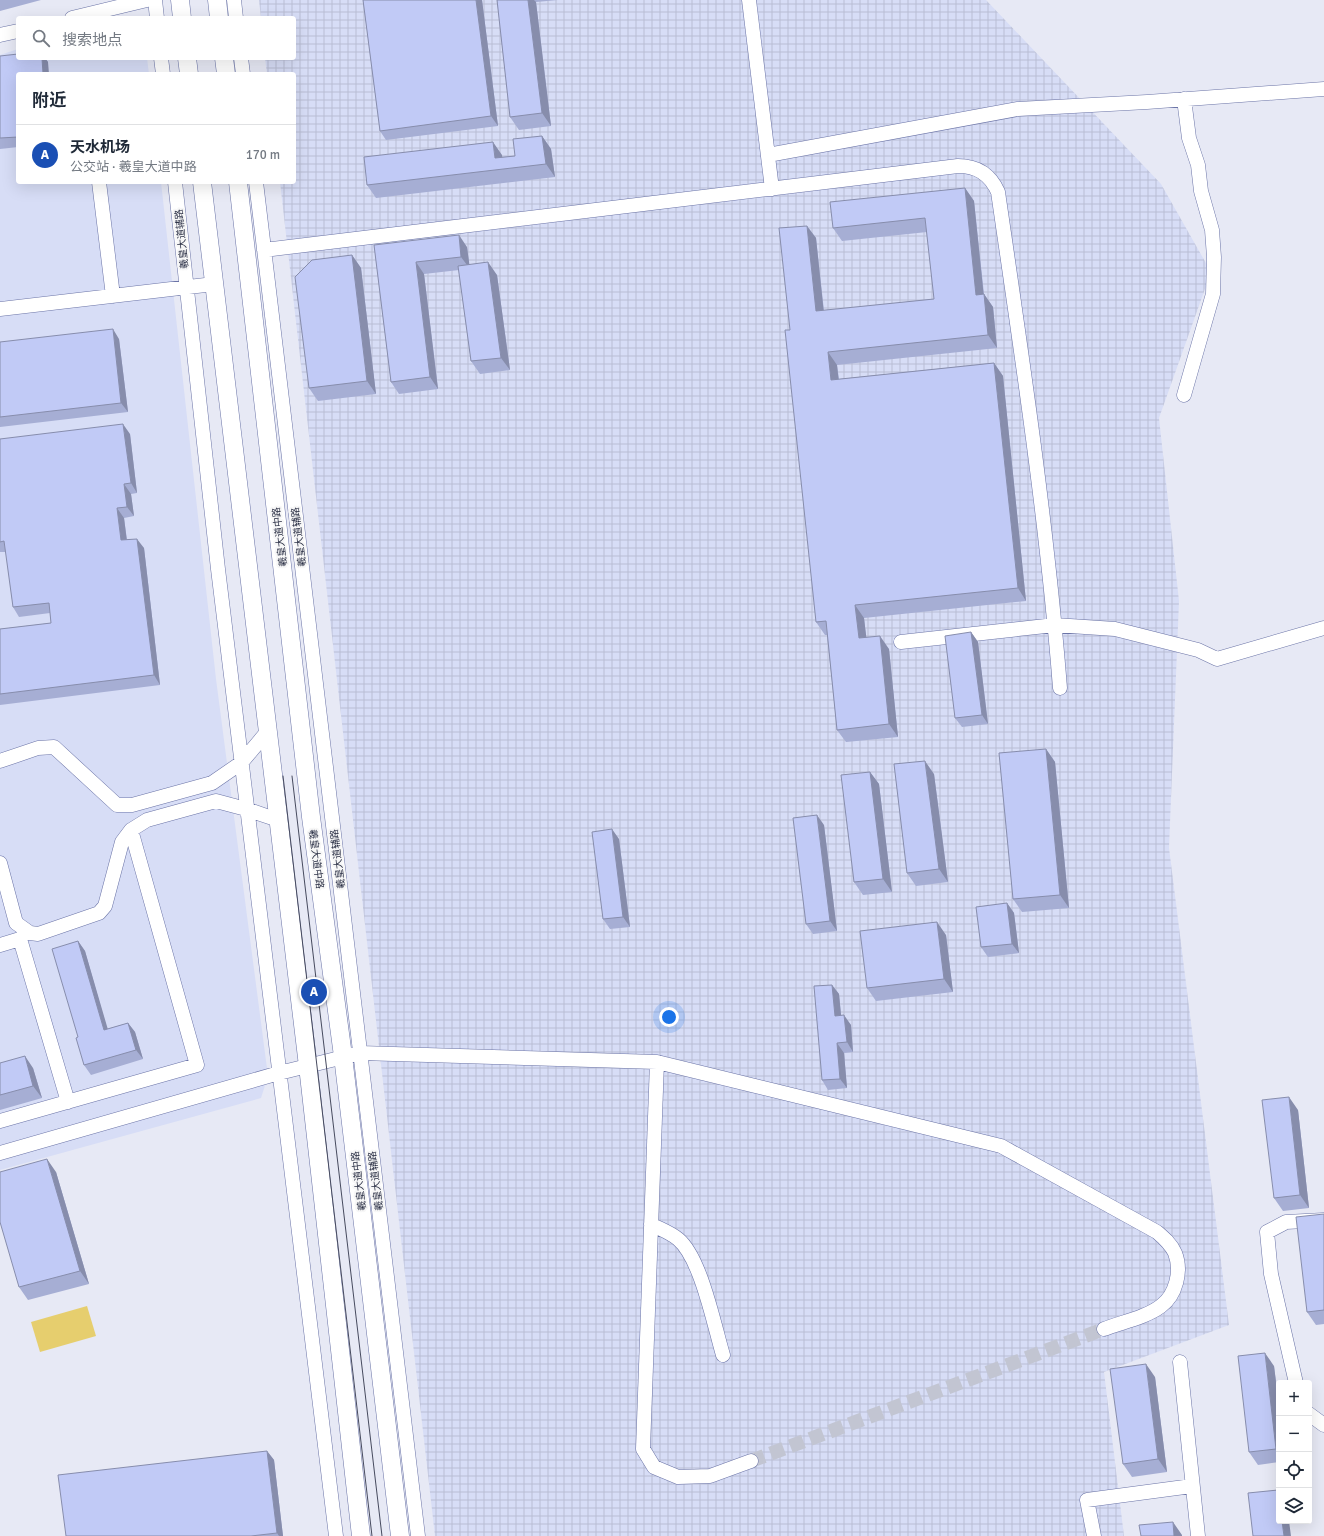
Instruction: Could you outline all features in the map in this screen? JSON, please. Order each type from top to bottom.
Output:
[{"type":"main road","points":[[180,0],[182,16]]},
{"type":"main road","points":[[217,0],[219,16]]},
{"type":"main road","points":[[187,60],[189,72]]},
{"type":"main road","points":[[224,60],[226,72]]},
{"type":"main road","points":[[202,184],[308,1066],[360,1536]]},
{"type":"main road","name":"羲皇大道中路","points":[[238,184],[311,816],[351,1055],[400,1536]]},
{"type":"street","points":[[80,16],[147,0]]},
{"type":"street","points":[[155,0],[157,16]]},
{"type":"street","points":[[234,0],[236,16]]},
{"type":"street","points":[[749,0],[772,189]]},
{"type":"street","points":[[0,35],[16,31]]},
{"type":"street","points":[[161,60],[163,72]]},
{"type":"street","points":[[241,60],[243,72]]},
{"type":"street","points":[[768,155],[1018,109],[1324,90]]},
{"type":"street","points":[[1184,99],[1189,138],[1198,165],[1201,190],[1212,230],[1214,257],[1213,294],[1187,390],[1184,396]]},
{"type":"street","points":[[264,250],[958,166],[968,166],[978,169],[994,182],[998,192],[1025,376],[1055,625],[1060,688]]},
{"type":"street","points":[[99,184],[113,296]]},
{"type":"street","name":"羲皇大道辅路","points":[[175,184],[246,809],[336,1536]]},
{"type":"street","name":"羲皇大道辅路","points":[[256,184],[351,1055],[418,1536]]},
{"type":"street","points":[[0,309],[214,284]]},
{"type":"street","points":[[901,642],[1055,625],[1115,629],[1198,650],[1217,660],[1324,628]]},
{"type":"street","points":[[0,761],[38,748],[54,747],[117,805],[132,805],[212,783],[241,763],[268,732]]},
{"type":"street","points":[[0,944],[38,934],[99,913],[105,906],[122,842],[131,830],[147,820],[216,801],[278,820]]},
{"type":"street","points":[[0,1121],[197,1065],[131,830]]},
{"type":"street","points":[[0,863],[20,939],[68,1102]]},
{"type":"street","points":[[16,923],[30,933],[38,934]]},
{"type":"street","points":[[0,1153],[279,1073],[351,1055],[657,1062],[1001,1146],[1157,1232],[1168,1242],[1175,1254],[1178,1268],[1177,1282],[1171,1295],[1161,1305],[1149,1312],[1104,1329]]},
{"type":"street","points":[[657,1062],[643,1449],[654,1467],[678,1477],[710,1476],[751,1461]]},
{"type":"street","points":[[1295,1380],[1271,1274],[1267,1232],[1286,1222],[1324,1220]]},
{"type":"street","points":[[651,1224],[678,1239],[694,1260],[702,1280],[723,1355]]},
{"type":"street","points":[[1180,1362],[1198,1536]]},
{"type":"street","points":[[1312,1416],[1324,1425]]},
{"type":"street","points":[[1094,1536],[1087,1500],[1192,1486]]},
{"type":"shaded area","points":[[259,0],[986,0],[1161,184],[1211,272],[1159,418],[1179,601],[1169,848],[1229,1325],[1104,1372],[1124,1536],[435,1536],[280,184],[296,184],[296,72],[267,72],[265,60],[296,60],[296,16],[261,16]]},
{"type":"shaded area","points":[[16,50],[16,60],[147,60],[149,72],[16,72],[16,184],[161,184],[216,679],[268,1076],[261,1098],[0,1170],[0,55]]},
{"type":"shaded area","points":[[87,1306],[96,1336],[40,1352],[31,1322]]},
{"type":"building","points":[[363,0],[476,0],[491,116],[380,131]]},
{"type":"building","points":[[497,0],[528,0],[542,113],[510,117]]},
{"type":"building","points":[[16,54],[16,60],[42,60],[43,72],[16,72],[16,137],[0,138],[0,56]]},
{"type":"building","points":[[542,136],[546,164],[367,185],[364,157],[493,142],[495,158],[515,156],[513,139]]},
{"type":"building","points":[[965,188],[976,295],[984,294],[988,335],[828,352],[831,380],[994,363],[1018,588],[855,605],[859,638],[880,636],[889,724],[837,730],[826,621],[816,622],[785,330],[790,330],[779,228],[807,226],[816,311],[934,299],[925,218],[833,228],[830,202]]},
{"type":"building","points":[[459,235],[461,257],[416,262],[430,377],[391,382],[374,245]]},
{"type":"building","points":[[352,255],[367,381],[309,388],[295,277],[312,260]]},
{"type":"building","points":[[488,262],[501,358],[471,361],[458,266]]},
{"type":"building","points":[[113,329],[121,403],[0,417],[0,342]]},
{"type":"building","points":[[123,424],[131,483],[124,484],[127,507],[117,508],[121,540],[137,539],[154,675],[0,694],[0,629],[51,623],[49,603],[13,607],[4,541],[0,542],[0,439]]},
{"type":"building","points":[[971,632],[982,715],[955,718],[945,636]]},
{"type":"building","points":[[1046,749],[1060,895],[1013,899],[999,753]]},
{"type":"building","points":[[925,761],[939,869],[907,873],[894,764]]},
{"type":"building","points":[[870,772],[883,879],[854,882],[841,775]]},
{"type":"building","points":[[817,815],[830,921],[806,924],[793,818]]},
{"type":"building","points":[[612,829],[623,917],[603,919],[592,832]]},
{"type":"building","points":[[1007,903],[1012,944],[981,947],[976,907]]},
{"type":"building","points":[[937,922],[944,979],[867,988],[860,931]]},
{"type":"building","points":[[78,941],[104,1030],[128,1023],[136,1050],[84,1065],[76,1038],[78,1037],[52,949]]},
{"type":"building","points":[[832,985],[835,1016],[844,1015],[847,1042],[837,1043],[840,1079],[822,1080],[814,986]]},
{"type":"building","points":[[25,1056],[33,1086],[0,1095],[0,1063]]},
{"type":"building","points":[[1289,1097],[1300,1195],[1274,1198],[1262,1100]]},
{"type":"building","points":[[47,1159],[80,1271],[19,1287],[0,1222],[0,1172]]},
{"type":"building","points":[[1324,1214],[1324,1310],[1307,1312],[1296,1217]]},
{"type":"building","points":[[1265,1353],[1276,1449],[1249,1452],[1238,1356]]},
{"type":"building","points":[[1146,1364],[1158,1459],[1123,1464],[1110,1369]]},
{"type":"building","points":[[267,1451],[277,1533],[251,1536],[66,1536],[58,1475]]},
{"type":"building","points":[[1276,1490],[1276,1524],[1282,1524],[1284,1536],[1253,1536],[1248,1493]]},
{"type":"building","points":[[1173,1522],[1174,1536],[1141,1536],[1139,1525]]},
{"type":"tunnel","points":[[751,1461],[1104,1329]]},
{"type":"tram line","points":[[283,776],[372,1536]]},
{"type":"tram line","points":[[292,776],[382,1536]]},
{"type":"place","name":"天水机场","points":[[314,992]]}]
